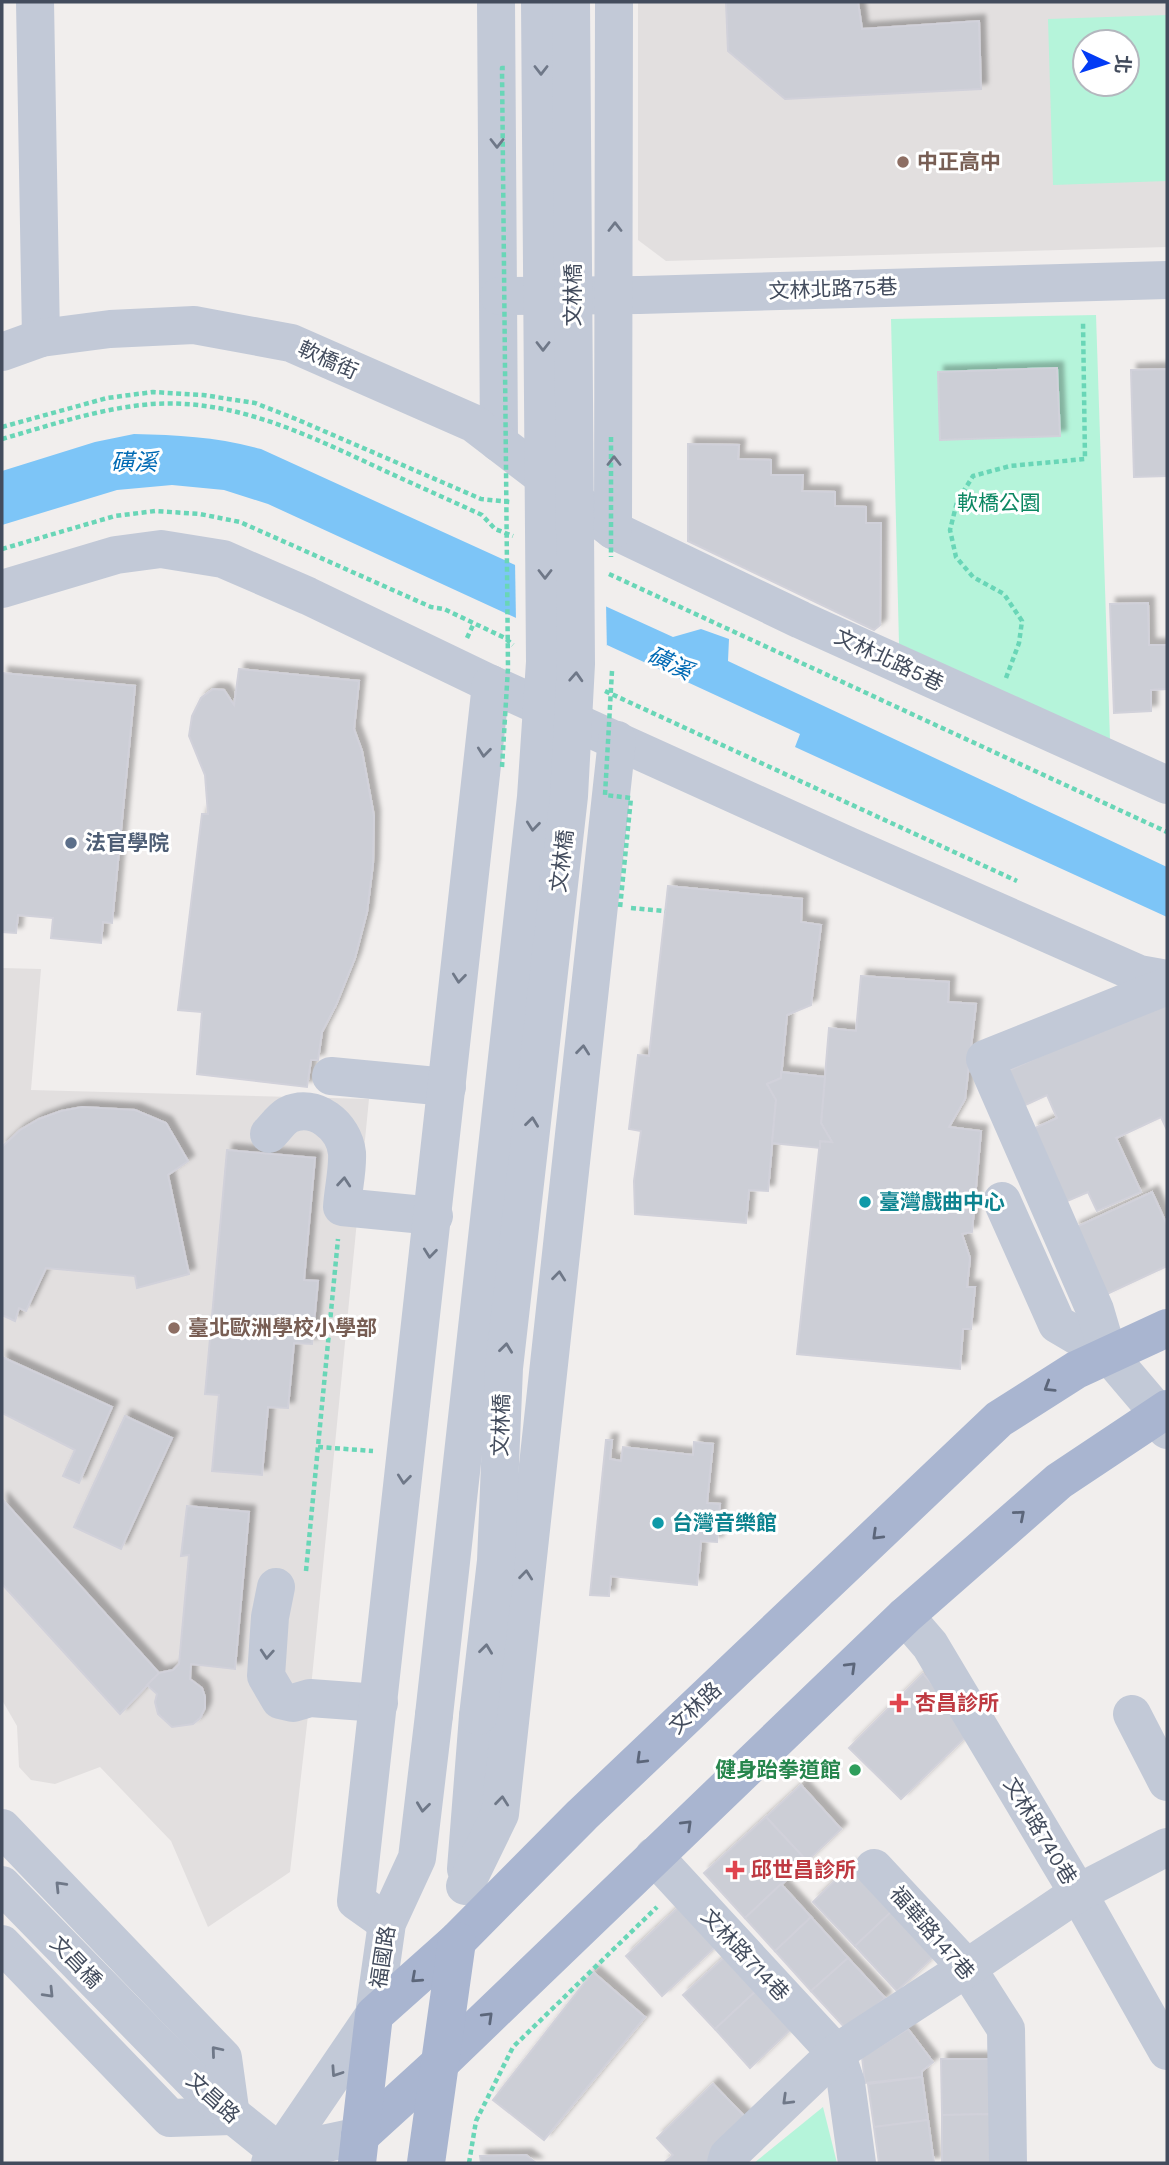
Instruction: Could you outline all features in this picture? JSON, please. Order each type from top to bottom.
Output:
[{"type":"main road","name":"文林路","points":[[374,2015],[457,1941],[582,1815],[999,1419],[1076,1370],[1167,1328]]},
{"type":"main road","points":[[359,2150],[439,2064],[905,1616],[1059,1481],[1164,1418]]},
{"type":"main road","points":[[426,2163],[457,1941]]},
{"type":"main road","name":"福國路","points":[[359,2150],[374,2015]]},
{"type":"street","points":[[35,2],[41,338]]},
{"type":"street","points":[[496,2],[499,443]]},
{"type":"street","name":"文林橋","points":[[434,1715],[535,811],[545,662],[540,2]]},
{"type":"street","name":"文林橋","points":[[465,1886],[466,1842],[496,1560],[504,1368],[569,796],[576,664],[571,2]]},
{"type":"street","points":[[613,530],[614,2]]},
{"type":"street","name":"文林北路75巷","points":[[499,296],[1167,279]]},
{"type":"street","name":"軟橋街","points":[[2,352],[41,338],[110,329],[194,325],[291,343],[473,423],[613,530]]},
{"type":"street","name":"文林北路5巷","points":[[613,530],[994,708],[1167,785]]},
{"type":"street","points":[[2,589],[116,555],[161,549],[223,559],[849,846],[1139,974],[1167,979]]},
{"type":"street","points":[[387,1923],[356,1901],[491,684]]},
{"type":"street","points":[[551,793],[558,713]]},
{"type":"street","points":[[457,1941],[465,1886],[500,1814],[617,740]]},
{"type":"street","points":[[1108,1354],[1095,1310],[985,1059],[1167,986]]},
{"type":"street","points":[[331,1076],[447,1087]]},
{"type":"street","points":[[269,1134],[288,1115],[310,1112],[328,1118],[342,1134],[347,1153],[342,1207],[434,1216]]},
{"type":"street","points":[[1002,1201],[1057,1324],[1108,1354],[1164,1418]]},
{"type":"street","points":[[291,1584],[270,1617],[266,1676],[281,1700],[293,1703],[310,1698],[379,1703]]},
{"type":"street","name":"文林路740巷","points":[[905,1616],[930,1645],[1078,1893],[1167,2051]]},
{"type":"street","points":[[1132,1714],[1167,1782]]},
{"type":"street","name":"福國路","points":[[374,2015],[387,1923],[417,1858],[434,1715]]},
{"type":"street","points":[[2,1828],[223,2058],[231,2116],[170,2118],[2,1944]]},
{"type":"street","points":[[726,2163],[728,2156],[836,2053],[1078,1893],[1167,1847]]},
{"type":"street","name":"文林路714巷","points":[[654,1856],[836,2053]]},
{"type":"street","name":"福華路147巷","points":[[874,1868],[967,1968],[1006,2029],[1008,2163]]},
{"type":"street","name":"文昌橋","points":[[2,1885],[150,2039]]},
{"type":"street","name":"文林路","points":[[275,2158],[374,2015]]},
{"type":"street","name":"文昌路","points":[[150,2039],[275,2158]]},
{"type":"street","points":[[836,2053],[846,2083],[857,2163]]},
{"type":"street","points":[[275,2158],[359,2150]]},
{"type":"path","points":[[501,778],[508,668],[502,68],[512,68]]},
{"type":"path","points":[[994,708],[1019,643],[1021,621],[1004,594],[973,577],[956,556],[950,530],[957,502],[973,476],[1010,466],[1085,459],[1083,321]]},
{"type":"path","points":[[611,437],[611,589]]},
{"type":"path","points":[[466,641],[474,623]]},
{"type":"path","points":[[611,658],[612,700],[605,795],[631,797],[620,908],[665,911]]},
{"type":"path","points":[[291,1584],[318,1447],[342,1207]]},
{"type":"path","points":[[318,1447],[407,1454]]},
{"type":"path","points":[[469,2163],[476,2121],[513,2047],[657,1907]]},
{"type":"shaded area","name":"中正高中","points":[[638,2],[1167,2],[1167,247],[666,261],[638,240]]},
{"type":"shaded area","name":"臺北歐洲學校小學部","points":[[2,968],[41,969],[31,1090],[369,1099],[310,1698],[290,1872],[208,1927],[171,1841],[100,1767],[55,1784],[31,1780],[19,1767],[17,1726],[2,1700]]},
{"type":"green space","points":[[1167,15],[1167,181],[1053,185],[1048,19]]},
{"type":"green space","name":"軟橋公園","points":[[1096,315],[1110,740],[899,644],[891,319]]},
{"type":"green space","points":[[823,2107],[837,2163],[754,2163]]},
{"type":"water","name":"磺溪","points":[[134,434],[198,437],[261,449],[673,637],[701,629],[729,639],[728,661],[1167,867],[1167,917],[795,747],[800,734],[607,645],[601,657],[268,504],[224,490],[172,485],[117,490],[2,525],[2,471],[95,442]]},
{"type":"pier","points":[[515,561],[606,603],[607,653],[603,660],[600,661],[516,622]]},
{"type":"building","points":[[726,2],[858,2],[862,29],[979,21],[981,89],[785,99],[728,51]]},
{"type":"building","points":[[1057,368],[1060,436],[940,440],[938,372]]},
{"type":"building","points":[[1167,369],[1167,476],[1134,477],[1131,370]]},
{"type":"building","points":[[688,444],[739,445],[738,459],[771,460],[771,475],[803,475],[802,491],[835,492],[835,506],[866,507],[866,523],[881,523],[880,625],[874,630],[688,541]]},
{"type":"building","points":[[1148,603],[1149,645],[1167,645],[1167,689],[1151,690],[1151,711],[1114,713],[1110,604]]},
{"type":"building","points":[[239,669],[359,681],[354,729],[362,751],[374,816],[373,864],[367,912],[355,958],[322,1032],[318,1060],[311,1060],[307,1087],[197,1074],[202,1012],[178,1010],[202,814],[208,814],[205,775],[189,736],[192,716],[201,698],[213,689],[224,690],[234,705]]},
{"type":"building","name":"法官學院","points":[[2,673],[135,686],[112,923],[103,922],[101,943],[51,938],[53,918],[18,915],[16,933],[2,932]]},
{"type":"building","points":[[668,886],[802,899],[801,922],[821,925],[811,1005],[787,1015],[781,1078],[767,1084],[776,1100],[768,1191],[749,1190],[746,1223],[635,1214],[634,1181],[641,1131],[629,1129],[638,1055],[649,1056]]},
{"type":"building","points":[[861,976],[949,982],[948,1002],[976,1004],[965,1099],[949,1127],[981,1131],[972,1232],[962,1234],[970,1258],[967,1287],[975,1287],[971,1329],[963,1329],[960,1369],[797,1354],[820,1141],[832,1142],[821,1123],[829,1028],[856,1031]]},
{"type":"building","points":[[1167,998],[1167,1130],[1161,1117],[1116,1138],[1141,1192],[1097,1211],[1088,1192],[1065,1202],[1033,1129],[1057,1118],[1047,1095],[1019,1108],[1003,1073]]},
{"type":"building","points":[[781,1072],[825,1077],[821,1123],[832,1142],[820,1141],[820,1148],[772,1143],[776,1100],[767,1084],[781,1078]]},
{"type":"building","points":[[82,1107],[135,1110],[166,1123],[188,1161],[168,1175],[189,1274],[137,1288],[135,1276],[46,1268],[26,1311],[19,1308],[15,1321],[2,1315],[2,1147],[20,1130],[39,1119]]},
{"type":"building","points":[[227,1150],[315,1158],[304,1280],[318,1281],[312,1344],[294,1343],[288,1408],[268,1407],[262,1475],[212,1471],[219,1395],[205,1394]]},
{"type":"building","points":[[1152,1192],[1167,1225],[1167,1266],[1105,1295],[1074,1228]]},
{"type":"building","points":[[2,1357],[112,1407],[79,1483],[63,1476],[75,1450],[2,1413]]},
{"type":"building","points":[[125,1416],[172,1438],[121,1549],[74,1527]]},
{"type":"building","name":"台灣音樂館","points":[[606,1440],[612,1440],[610,1459],[621,1461],[623,1447],[693,1455],[694,1442],[713,1444],[707,1503],[720,1504],[717,1542],[701,1541],[697,1585],[611,1576],[609,1596],[590,1595]]},
{"type":"building","points":[[2,1499],[159,1673],[120,1714],[2,1584]]},
{"type":"building","points":[[187,1506],[249,1512],[235,1669],[191,1664],[190,1679],[202,1688],[205,1708],[193,1724],[172,1727],[158,1714],[155,1702],[157,1694],[147,1685],[159,1673],[173,1670],[179,1664],[189,1555],[181,1556]]},
{"type":"building","points":[[923,1674],[974,1729],[901,1799],[849,1748]]},
{"type":"building","points":[[801,1785],[841,1829],[807,1861],[766,1817]]},
{"type":"building","points":[[766,1817],[807,1861],[745,1918],[704,1873]]},
{"type":"building","points":[[850,1866],[892,1911],[855,1946],[813,1902]]},
{"type":"building","points":[[781,1884],[811,1917],[775,1951],[745,1918]]},
{"type":"building","points":[[679,1907],[715,1947],[662,1996],[626,1956]]},
{"type":"building","points":[[892,1911],[935,1955],[897,1991],[855,1946]]},
{"type":"building","points":[[811,1917],[848,1958],[811,1991],[775,1951]]},
{"type":"building","points":[[727,1955],[758,1989],[715,2029],[683,1995]]},
{"type":"building","points":[[848,1958],[885,1998],[848,2031],[811,1991]]},
{"type":"building","points":[[593,1972],[645,2017],[544,2140],[493,2100]]},
{"type":"building","points":[[758,1989],[793,2027],[750,2068],[715,2029]]},
{"type":"building","points":[[908,2029],[933,2062],[922,2071],[922,2077],[865,2083],[862,2057]]},
{"type":"building","points":[[941,2059],[993,2059],[994,2114],[942,2115]]},
{"type":"building","points":[[922,2077],[928,2120],[874,2127],[868,2084]]},
{"type":"building","points":[[713,2084],[752,2124],[712,2163],[664,2163],[673,2155],[657,2138]]},
{"type":"building","points":[[994,2114],[994,2163],[942,2163],[942,2115]]},
{"type":"building","points":[[928,2120],[934,2163],[879,2163],[874,2127]]},
{"type":"building","points":[[526,2155],[536,2163],[481,2163],[480,2156]]},
{"type":"place","name":"中正高中","points":[[903,162]]},
{"type":"place","name":"法官學院","points":[[71,843]]},
{"type":"place","name":"臺灣戲曲中心","points":[[865,1202]]},
{"type":"place","name":"臺北歐洲學校小學部","points":[[174,1328]]},
{"type":"place","name":"台灣音樂館","points":[[658,1523]]},
{"type":"place","name":"杏昌診所","points":[[899,1703]]},
{"type":"place","name":"健身跆拳道館","points":[[855,1770]]},
{"type":"place","name":"邱世昌診所","points":[[735,1870]]}]
